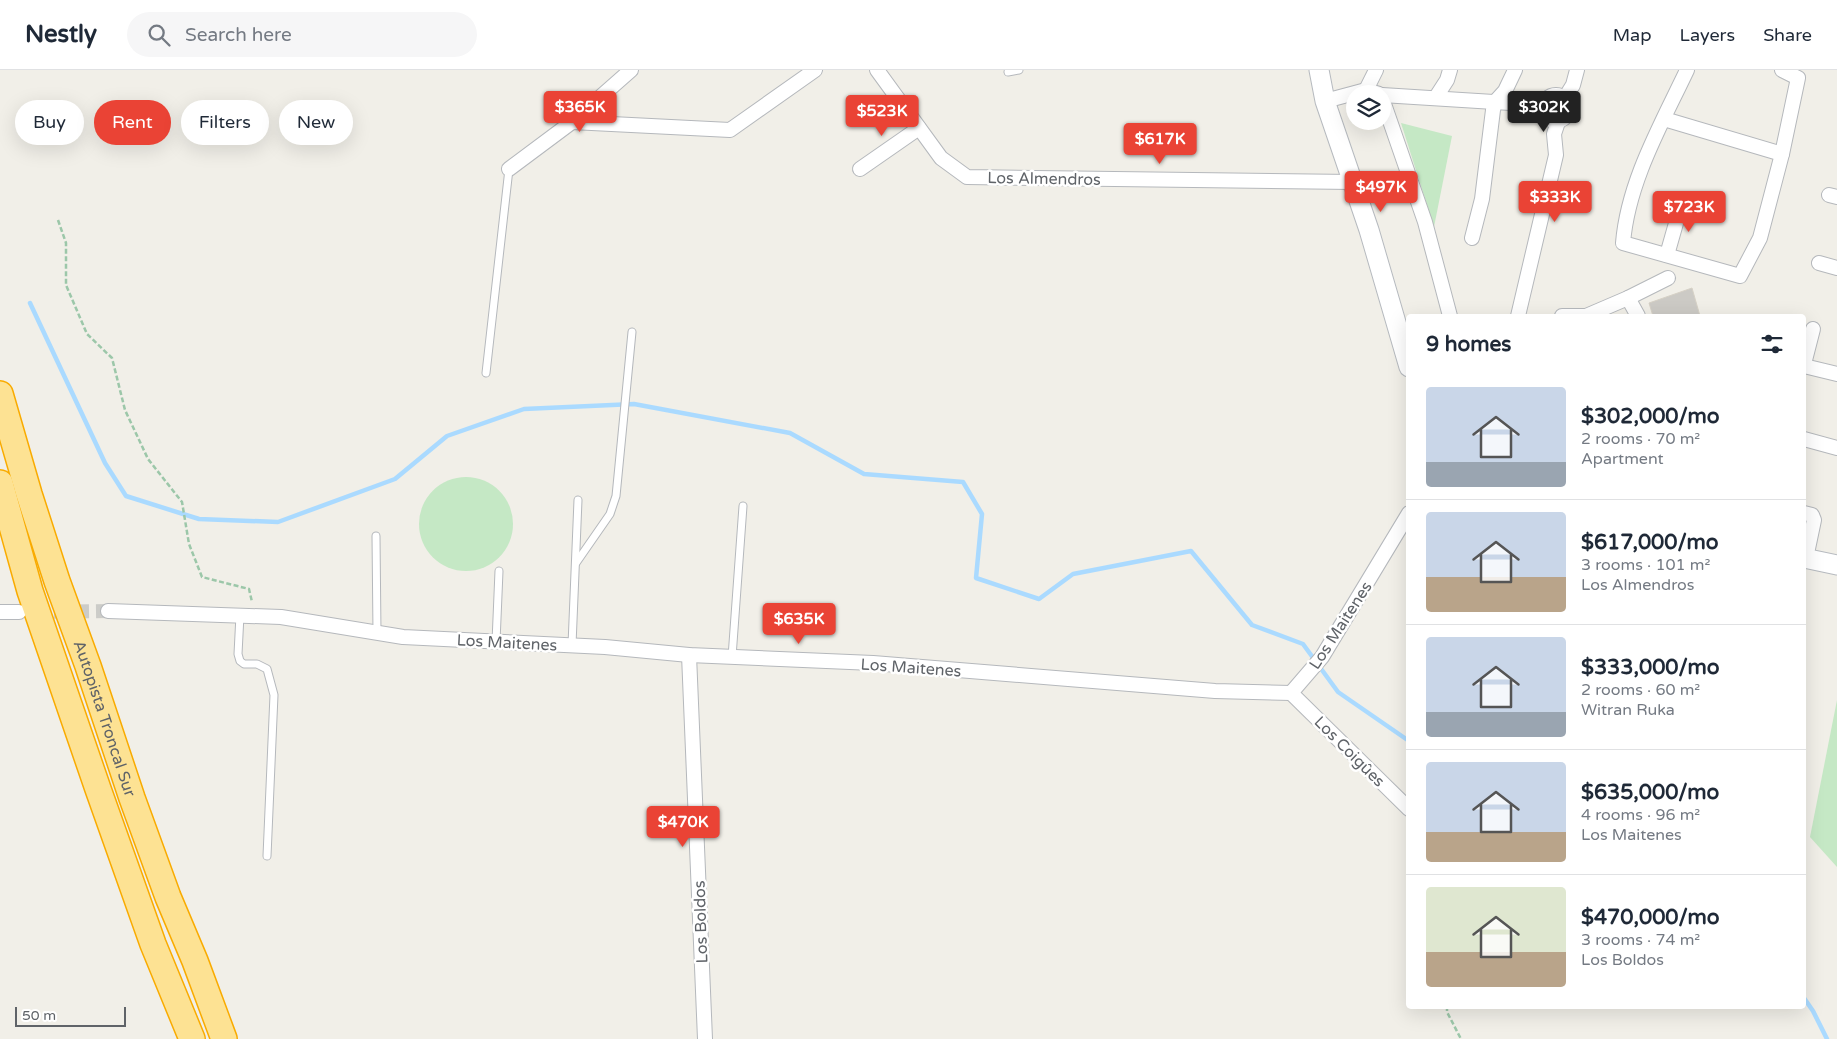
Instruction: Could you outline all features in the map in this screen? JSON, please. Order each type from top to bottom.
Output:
[{"type":"highway","name":"Autopista Troncal Sur","points":[[0,394],[57,581],[88,666],[132,798],[168,897],[195,961],[224,1039]]},
{"type":"highway","name":"Autopista Troncal Sur","points":[[0,483],[30,591],[98,789],[153,944],[192,1039]]},
{"type":"main road","points":[[1319,70],[1325,101],[1369,230],[1406,357]]},
{"type":"main road","points":[[1806,558],[1837,565]]},
{"type":"street","points":[[509,169],[572,122],[631,70]]},
{"type":"street","points":[[572,122],[730,130],[815,70]]},
{"type":"street","name":"Los Almendros","points":[[877,70],[941,158],[968,177],[1353,182]]},
{"type":"street","points":[[1373,85],[1376,70]]},
{"type":"street","points":[[1436,97],[1450,70]]},
{"type":"street","points":[[1472,238],[1482,199],[1495,102],[1505,90],[1515,70]]},
{"type":"street","points":[[1565,98],[1573,85],[1577,70]]},
{"type":"street","points":[[1687,70],[1649,150],[1625,218],[1623,242],[1740,276],[1760,238],[1782,154],[1798,78],[1782,70]]},
{"type":"street","points":[[1554,95],[1565,98],[1569,106],[1566,118],[1558,122],[1546,118],[1542,106],[1546,98],[1554,95]]},
{"type":"street","points":[[1391,96],[1436,97],[1542,106]]},
{"type":"street","points":[[1325,101],[1346,97]]},
{"type":"street","points":[[1664,119],[1782,154]]},
{"type":"street","points":[[1391,122],[1425,222],[1449,314]]},
{"type":"street","points":[[1518,314],[1556,155],[1554,134],[1558,122]]},
{"type":"street","points":[[860,169],[919,128]]},
{"type":"street","points":[[1667,255],[1682,202]]},
{"type":"street","points":[[1819,263],[1837,268]]},
{"type":"street","points":[[1591,314],[1668,278]]},
{"type":"street","points":[[1628,298],[1637,314]]},
{"type":"street","points":[[1806,357],[1813,329]]},
{"type":"street","points":[[1806,366],[1837,374]]},
{"type":"street","points":[[1806,440],[1837,448]]},
{"type":"street","points":[[1806,514],[1812,515],[1814,520],[1806,554]]},
{"type":"street","name":"Los Maitenes","points":[[108,611],[281,617],[403,637],[572,646],[689,655],[872,663],[1215,692],[1291,693],[1322,657],[1406,518]]},
{"type":"street","points":[[0,612],[19,612]]},
{"type":"street","name":"Los Boldos","points":[[689,655],[705,1039]]},
{"type":"street","name":"Los Coigûes","points":[[1291,693],[1406,806]]},
{"type":"lane","points":[[1008,72],[1019,70]]},
{"type":"lane","points":[[486,373],[509,169]]},
{"type":"lane","points":[[576,563],[610,514],[616,496],[632,332]]},
{"type":"lane","points":[[572,646],[578,500]]},
{"type":"lane","points":[[732,657],[743,506]]},
{"type":"lane","points":[[376,536],[377,632]]},
{"type":"lane","points":[[496,642],[499,571]]},
{"type":"lane","points":[[240,615],[238,654],[240,661],[244,664],[257,664],[268,669],[274,695],[267,856]]},
{"type":"path","points":[[58,220],[66,243],[66,285],[87,334],[112,358],[125,410],[148,459],[182,502],[189,544],[202,577],[249,589],[255,616]]},
{"type":"path","points":[[1447,1009],[1460,1039]]},
{"type":"green space","points":[[1401,123],[1452,136],[1434,227]]},
{"type":"green space","points":[[466,477],[484,481],[499,491],[509,506],[513,524],[509,542],[499,557],[484,567],[466,571],[448,567],[433,557],[423,542],[419,524],[423,506],[433,491],[448,481]]},
{"type":"green space","points":[[1837,700],[1837,867],[1810,837]]},
{"type":"building","points":[[1692,288],[1699,314],[1652,314],[1649,303]]},
{"type":"waterway","points":[[30,303],[105,463],[126,496],[199,519],[278,522],[395,479],[447,436],[524,409],[634,404],[790,433],[864,474],[963,482],[982,514],[976,578],[1039,599],[1073,574],[1191,551],[1252,625],[1303,644],[1338,692],[1406,739]]},
{"type":"waterway","points":[[1806,1001],[1827,1039]]},
{"type":"tunnel","points":[[33,612],[108,611]]}]
